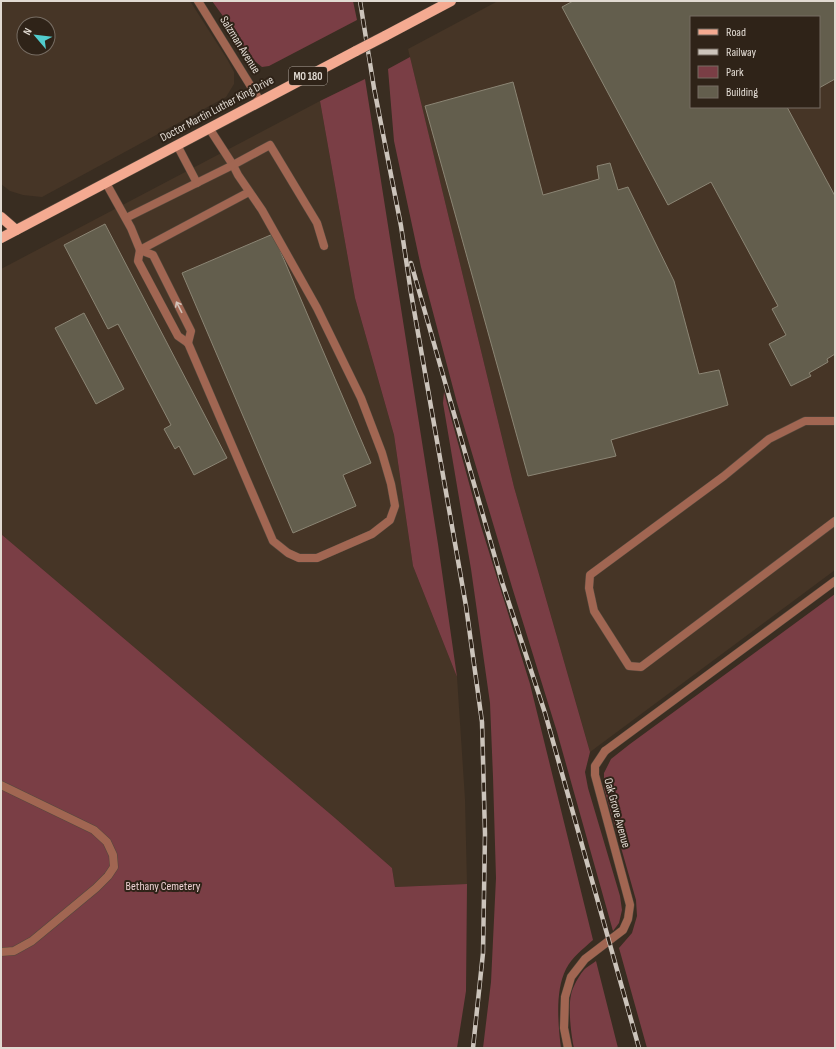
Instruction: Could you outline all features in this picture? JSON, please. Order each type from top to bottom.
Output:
[{"type":"main road","name":"Doctor Martin Luther King Drive","points":[[16,230],[451,1]]},
{"type":"main road","points":[[1,217],[16,230]]},
{"type":"main road","name":"MO 180","points":[[1,238],[16,230]]},
{"type":"street","name":"Salzman Avenue","points":[[198,1],[260,101]]},
{"type":"street","points":[[106,183],[126,218],[140,250],[138,261],[178,336],[188,343],[273,541],[288,553],[299,558],[317,558],[372,534],[390,520],[395,506],[391,484],[382,453],[361,398],[317,308],[262,210],[238,175],[210,128]]},
{"type":"street","points":[[177,145],[197,183]]},
{"type":"street","points":[[126,218],[270,145],[317,223],[324,246]]},
{"type":"street","points":[[140,250],[249,192]]},
{"type":"street","points":[[140,250],[153,255],[191,331],[188,343]]},
{"type":"street","points":[[835,421],[805,421],[769,439],[724,476],[590,575],[589,588],[594,611],[630,666],[641,667],[835,521]]},
{"type":"street","name":"Oak Grove Avenue","points":[[568,1048],[564,1028],[565,997],[571,977],[585,958],[623,930],[628,919],[630,905],[594,775],[595,766],[605,751],[835,581]]},
{"type":"street","points":[[1,785],[94,830],[107,842],[113,855],[114,867],[108,876],[96,888],[32,941],[14,950],[1,952]]},
{"type":"shaded area","points":[[1,1],[190,1],[234,72],[234,84],[226,97],[42,197],[23,195],[10,191],[1,184]]},
{"type":"shaded area","points":[[498,1],[835,1],[835,570],[590,752],[514,487],[408,49]]},
{"type":"shaded area","points":[[320,101],[355,298],[394,435],[413,566],[457,677],[465,799],[467,884],[395,887],[392,868],[1,534],[1,269]]},
{"type":"green space","points":[[212,1],[353,1],[357,20],[269,66],[262,67],[251,58]]},
{"type":"green space","points":[[410,57],[514,487],[590,752],[585,772],[588,788],[620,896],[622,910],[619,923],[613,931],[557,732],[457,403],[421,267],[394,141],[388,69]]},
{"type":"green space","points":[[365,79],[438,544],[457,677],[413,566],[394,435],[355,298],[320,101]]},
{"type":"green space","points":[[444,392],[480,523],[530,684],[593,940],[571,961],[566,969],[560,987],[558,1008],[561,1048],[483,1048],[491,982],[496,878],[490,703],[471,569],[443,403]]},
{"type":"green space","name":"Bethany Cemetery","points":[[1,534],[392,868],[395,887],[467,884],[466,991],[457,1048],[1,1048]]},
{"type":"green space","points":[[835,594],[835,1048],[647,1048],[619,948],[632,933],[637,916],[636,900],[604,788],[604,773],[611,759],[630,744]]},
{"type":"green space","points":[[596,961],[618,1048],[574,1048],[570,1014],[570,1000],[572,992],[581,973]]},
{"type":"building","points":[[573,1],[835,1],[835,79],[820,87],[820,16],[690,16],[690,108],[788,108],[835,196],[835,354],[827,359],[828,362],[809,373],[811,376],[791,386],[769,344],[786,335],[772,309],[778,306],[711,182],[668,205],[562,7]]},
{"type":"building","points":[[513,82],[543,195],[599,179],[597,166],[610,163],[618,190],[628,187],[674,281],[699,374],[719,370],[728,405],[611,440],[616,456],[528,476],[425,106]]},
{"type":"building","points":[[105,224],[227,458],[194,475],[179,446],[175,449],[164,429],[171,425],[118,324],[108,329],[64,245]]},
{"type":"building","points":[[273,234],[371,463],[343,475],[356,506],[293,533],[182,273]]},
{"type":"building","points":[[84,313],[124,389],[96,404],[55,328]]},
{"type":"railway","points":[[360,1],[374,88],[401,226],[411,293],[466,606],[482,722],[485,834],[483,953],[473,1048]]},
{"type":"railway","points":[[411,263],[502,582],[545,713],[639,1048]]}]
